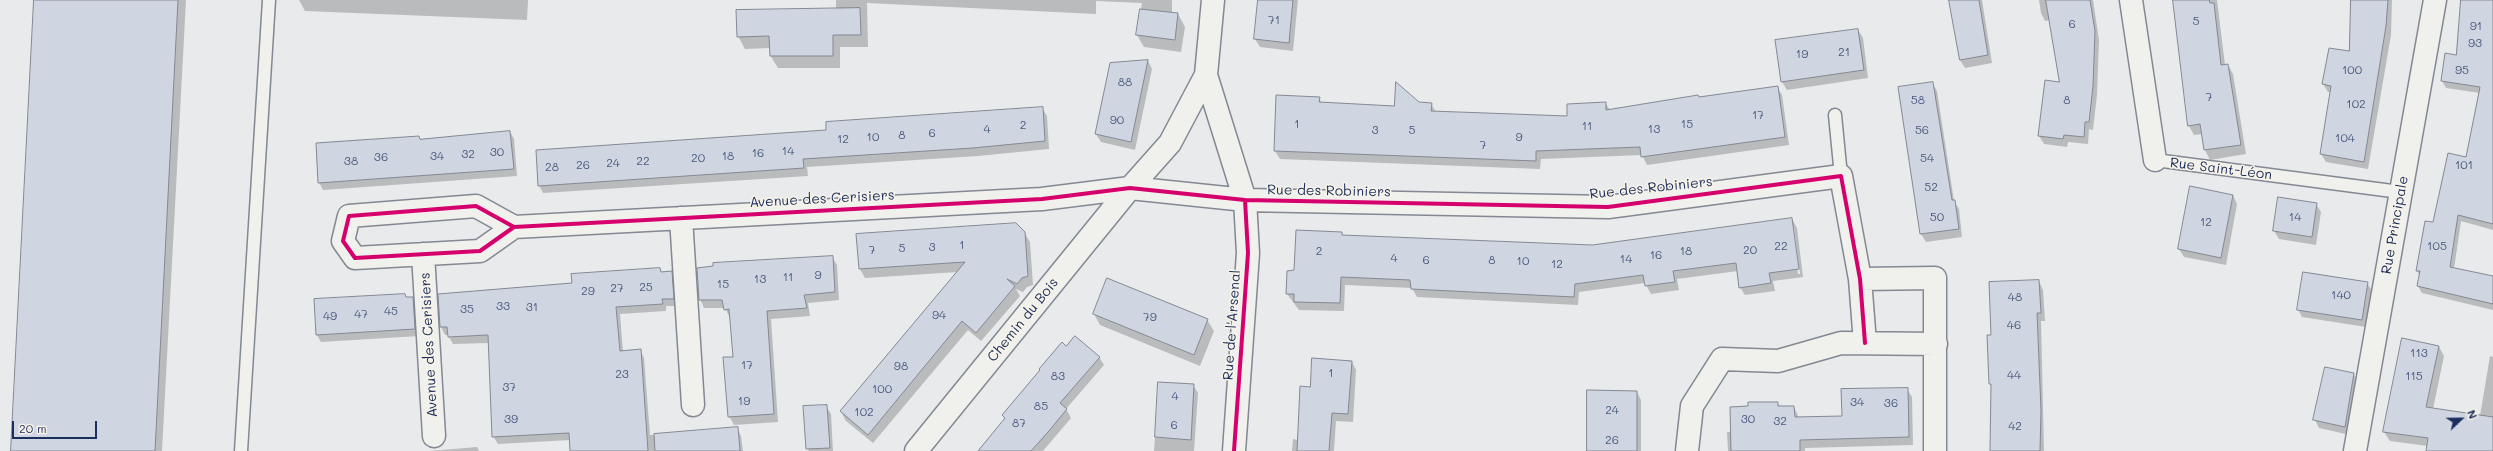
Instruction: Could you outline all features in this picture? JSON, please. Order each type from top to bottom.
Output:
[{"type":"street","name":"Chemin du Bois","points":[[916,451],[1130,188],[1170,143],[1206,75],[1213,0]]},
{"type":"street","name":"Rue Saint-Léon","points":[[2131,0],[2155,160]]},
{"type":"street","name":"Rue Principale","points":[[2355,451],[2435,0]]},
{"type":"street","name":"Chemin du Bois","points":[[1206,75],[1245,200]]},
{"type":"street","points":[[1841,176],[1860,278],[1865,343]]},
{"type":"street","name":"Rue des Robiniers","points":[[1245,200],[1608,207],[1841,176]]},
{"type":"street","points":[[1130,188],[1245,200]]},
{"type":"street","name":"Avenue des Cerisiers","points":[[514,227],[480,251],[355,258],[343,241],[349,216],[476,206],[514,227],[1042,199],[1130,188]]},
{"type":"street","name":"Rue de l'Arsenal","points":[[1234,451],[1248,253],[1245,200]]},
{"type":"street","points":[[681,218],[693,405]]},
{"type":"street","name":"Avenue des Cerisiers","points":[[423,254],[434,436]]},
{"type":"street","points":[[1860,278],[1935,278],[1935,451]]},
{"type":"street","points":[[1687,451],[1692,406],[1722,359],[1778,361],[1841,343],[1936,344]]},
{"type":"lane","points":[[241,451],[269,0]]},
{"type":"lane","points":[[1835,115],[1841,176]]},
{"type":"lane","name":"Rue Saint-Léon","points":[[2155,160],[2400,192]]},
{"type":"building","points":[[34,0],[178,0],[155,451],[11,451]]},
{"type":"building","points":[[1258,0],[1293,0],[1289,43],[1254,39]]},
{"type":"building","points":[[1949,0],[1979,0],[1988,55],[1960,60]]},
{"type":"building","points":[[2046,0],[2090,0],[2095,31],[2093,86],[2089,122],[2085,122],[2084,137],[2064,135],[2063,139],[2038,136],[2045,80],[2059,82]]},
{"type":"building","points":[[2173,0],[2209,0],[2210,3],[2214,3],[2221,65],[2228,64],[2241,145],[2204,150],[2200,124],[2188,126]]},
{"type":"building","points":[[2351,0],[2388,0],[2386,26],[2364,162],[2320,154],[2331,86],[2322,84],[2329,48],[2349,51]]},
{"type":"building","points":[[2461,0],[2493,0],[2493,224],[2458,215],[2450,267],[2493,276],[2493,304],[2417,286],[2420,271],[2416,271],[2425,221],[2433,222],[2448,153],[2466,157],[2480,87],[2441,81],[2445,53],[2456,55]]},
{"type":"building","points":[[860,8],[861,35],[833,35],[833,56],[770,56],[769,36],[737,37],[736,10]]},
{"type":"building","points":[[1140,9],[1178,13],[1175,40],[1136,35]]},
{"type":"building","points":[[1858,29],[1864,70],[1781,82],[1775,40]]},
{"type":"building","points":[[1148,60],[1131,142],[1095,134],[1110,63]]},
{"type":"building","points":[[1396,82],[1419,102],[1432,103],[1431,111],[1567,116],[1567,104],[1606,102],[1606,110],[1698,95],[1699,97],[1778,86],[1785,137],[1641,157],[1640,147],[1536,151],[1536,161],[1274,151],[1276,95],[1320,97],[1319,102],[1394,106]]},
{"type":"building","points":[[1933,82],[1952,200],[1955,200],[1959,229],[1920,234],[1898,87]]},
{"type":"building","points":[[1043,107],[1045,141],[973,148],[803,159],[804,168],[538,186],[536,150],[826,130],[826,122]]},
{"type":"building","points":[[510,131],[514,169],[318,183],[316,143],[419,136],[420,139]]},
{"type":"building","points":[[2190,186],[2233,195],[2221,258],[2178,249]]},
{"type":"building","points":[[2278,197],[2317,203],[2312,237],[2273,231]]},
{"type":"building","points":[[1792,218],[1799,269],[1769,273],[1771,283],[1739,288],[1736,263],[1673,271],[1675,282],[1645,286],[1643,275],[1575,284],[1574,297],[1411,289],[1410,280],[1341,277],[1340,303],[1294,302],[1294,294],[1286,294],[1287,271],[1294,270],[1296,230],[1342,232],[1342,235],[1592,245]]},
{"type":"building","points":[[1016,223],[1025,232],[1028,276],[1022,278],[1017,284],[1007,279],[1015,286],[976,333],[962,321],[868,435],[840,411],[965,262],[859,269],[856,234]]},
{"type":"building","points":[[833,256],[835,292],[804,295],[807,308],[767,311],[774,414],[728,417],[723,357],[733,357],[729,309],[724,310],[722,300],[699,300],[697,268],[713,266],[713,263]]},
{"type":"building","points":[[660,268],[661,272],[672,271],[674,299],[662,299],[663,304],[616,307],[620,351],[641,349],[648,451],[570,451],[569,433],[492,437],[488,335],[448,337],[447,327],[440,327],[438,294],[572,283],[571,274]]},
{"type":"building","points":[[2303,272],[2368,282],[2362,320],[2297,310]]},
{"type":"building","points":[[1107,278],[1208,319],[1194,355],[1093,314]]},
{"type":"building","points":[[2039,280],[2041,313],[2037,313],[2041,410],[2040,451],[1990,451],[1991,384],[1989,384],[1987,335],[1991,335],[1989,282]]},
{"type":"building","points":[[405,294],[406,297],[413,297],[415,329],[316,335],[314,299]]},
{"type":"building","points":[[1075,336],[1100,357],[1060,403],[1067,409],[1048,432],[1031,451],[978,451],[1005,418],[1002,415],[1040,370],[1039,369],[1062,342],[1066,346]]},
{"type":"building","points":[[2402,338],[2439,346],[2426,407],[2493,417],[2493,451],[2426,451],[2428,438],[2383,432]]},
{"type":"building","points":[[1312,358],[1352,361],[1348,414],[1332,413],[1329,451],[1297,451],[1300,386],[1310,387]]},
{"type":"building","points":[[2325,367],[2354,373],[2345,427],[2313,420]]},
{"type":"building","points":[[1158,382],[1194,384],[1191,440],[1155,437]]},
{"type":"building","points":[[1908,388],[1909,437],[1800,440],[1800,451],[1731,451],[1730,407],[1748,406],[1748,402],[1778,402],[1778,406],[1794,406],[1795,417],[1842,416],[1841,389]]},
{"type":"building","points":[[1587,390],[1637,391],[1637,451],[1587,451]]},
{"type":"building","points":[[827,405],[830,448],[806,449],[803,406]]},
{"type":"building","points":[[738,427],[740,451],[655,451],[654,434]]},
{"type":"cycle path","points":[[514,227],[476,206],[349,216],[343,241],[355,258],[480,251],[514,227],[1042,199],[1130,188],[1245,200],[1608,207],[1841,176],[1860,279],[1865,343]]},
{"type":"cycle path","points":[[1234,451],[1248,253],[1245,200]]}]
